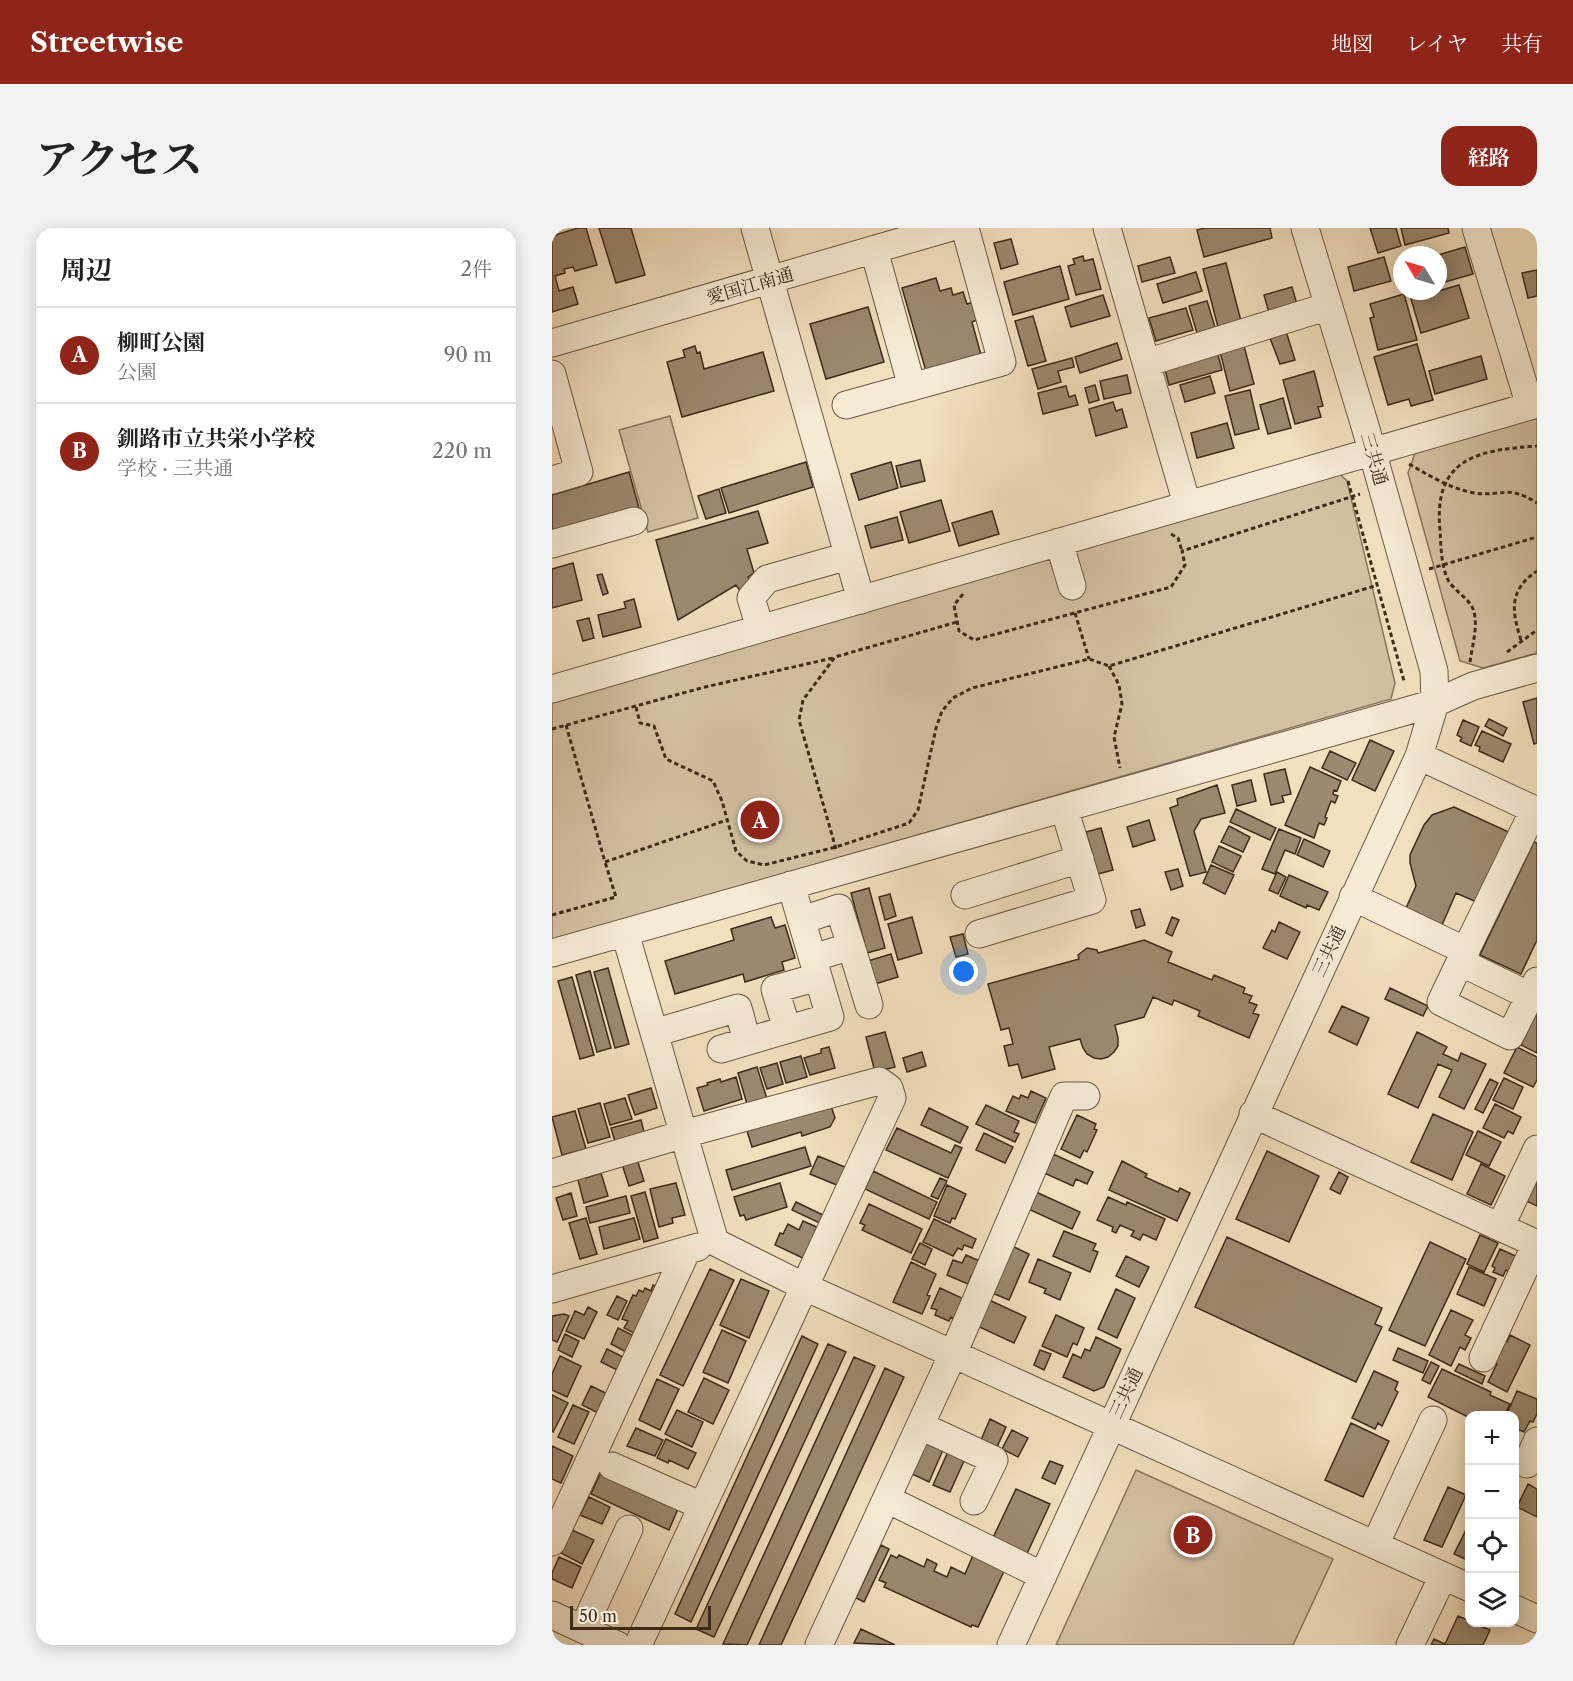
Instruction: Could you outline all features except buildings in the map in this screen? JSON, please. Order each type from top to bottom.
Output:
[{"type":"street","points":[[754,228],[861,600]]},
{"type":"street","name":"愛国江南通","points":[[552,343],[948,228]]},
{"type":"street","points":[[846,405],[1002,362],[965,228]]},
{"type":"street","points":[[1107,228],[1187,504]]},
{"type":"street","name":"三共通","points":[[1011,1645],[1419,756],[1435,703],[1434,671],[1305,228]]},
{"type":"street","points":[[552,689],[1533,405],[1476,228]]},
{"type":"street","points":[[874,250],[912,387]]},
{"type":"street","points":[[1146,363],[1329,306]]},
{"type":"street","points":[[552,480],[579,472],[553,382]]},
{"type":"street","points":[[552,544],[634,521]]},
{"type":"street","points":[[1059,542],[1072,586]]},
{"type":"street","points":[[760,628],[751,598],[767,579],[849,556]]},
{"type":"street","points":[[552,953],[791,885],[839,859],[1064,808],[1435,703],[1473,686],[1537,668]]},
{"type":"street","points":[[1353,897],[1463,957],[1533,988],[1510,1036],[1441,1002],[1463,957],[1536,810],[1419,756]]},
{"type":"street","points":[[979,934],[1092,900],[1064,808]]},
{"type":"street","points":[[965,895],[1080,859]]},
{"type":"street","points":[[791,885],[830,1017]]},
{"type":"street","points":[[721,1049],[878,1003],[851,946],[838,908],[802,920]]},
{"type":"street","points":[[625,933],[715,1242]]},
{"type":"street","points":[[787,1029],[776,989],[851,946]]},
{"type":"street","points":[[654,1033],[738,1008],[747,1041]]},
{"type":"street","points":[[552,1173],[879,1081],[889,1088],[892,1098],[638,1645]]},
{"type":"street","points":[[819,1645],[921,1426],[1064,1096],[1086,1096]]},
{"type":"street","points":[[1253,1114],[1537,1244],[1484,1358]]},
{"type":"street","points":[[1500,1227],[1537,1149]]},
{"type":"street","points":[[552,1289],[715,1242],[804,1287],[1465,1586]]},
{"type":"street","points":[[552,1542],[687,1250]]},
{"type":"street","points":[[1375,1545],[1433,1420]]},
{"type":"street","points":[[921,1426],[994,1460],[974,1501]]},
{"type":"street","points":[[612,1466],[702,1506]]},
{"type":"street","points":[[886,1499],[1043,1576]]},
{"type":"street","points":[[583,1629],[629,1529]]},
{"type":"street","points":[[1410,1645],[1443,1576]]},
{"type":"street","points":[[552,1615],[617,1645]]},
{"type":"path","points":[[1463,666],[1470,664],[1474,612],[1470,603],[1448,580],[1444,564],[1439,508],[1445,485],[1466,459],[1477,454],[1537,446]]},
{"type":"path","points":[[1343,460],[1406,688]]},
{"type":"path","points":[[1405,461],[1445,485],[1476,493],[1505,491],[1522,494],[1537,503]]},
{"type":"path","points":[[1182,551],[1382,487]]},
{"type":"path","points":[[966,590],[954,605],[959,631],[974,640],[1171,587],[1185,565],[1178,538],[1167,532]]},
{"type":"path","points":[[1427,569],[1537,537]]},
{"type":"path","points":[[1521,640],[1514,619],[1513,602],[1522,585],[1537,571]]},
{"type":"path","points":[[636,707],[640,723],[654,726],[666,759],[713,781],[736,851],[747,861],[764,865],[839,859],[909,823],[918,810],[942,711],[953,698],[972,688],[1089,659],[1109,666],[1378,585]]},
{"type":"path","points":[[1075,613],[1089,659]]},
{"type":"path","points":[[552,729],[705,687],[835,657],[957,622]]},
{"type":"path","points":[[835,657],[803,700],[799,720],[839,859]]},
{"type":"path","points":[[1109,666],[1119,685],[1122,704],[1114,737],[1124,791]]},
{"type":"path","points":[[1404,681],[1410,678]]},
{"type":"path","points":[[552,915],[616,897],[566,724]]},
{"type":"path","points":[[605,862],[727,820]]},
{"type":"shaded area","points":[[670,416],[698,518],[648,532],[619,430]]},
{"type":"shaded area","points":[[1537,418],[1537,653],[1483,668],[1460,661],[1408,473],[1415,453]]},
{"type":"shaded area","points":[[1339,473],[1347,481],[1395,683],[1391,699],[552,940],[552,700]]},
{"type":"shaded area","points":[[1136,1470],[1333,1559],[1293,1645],[1056,1645]]},
{"type":"place","name":"柳町公園","points":[[760,820]]},
{"type":"place","name":"釧路市立共栄小学校","points":[[1193,1535]]}]
